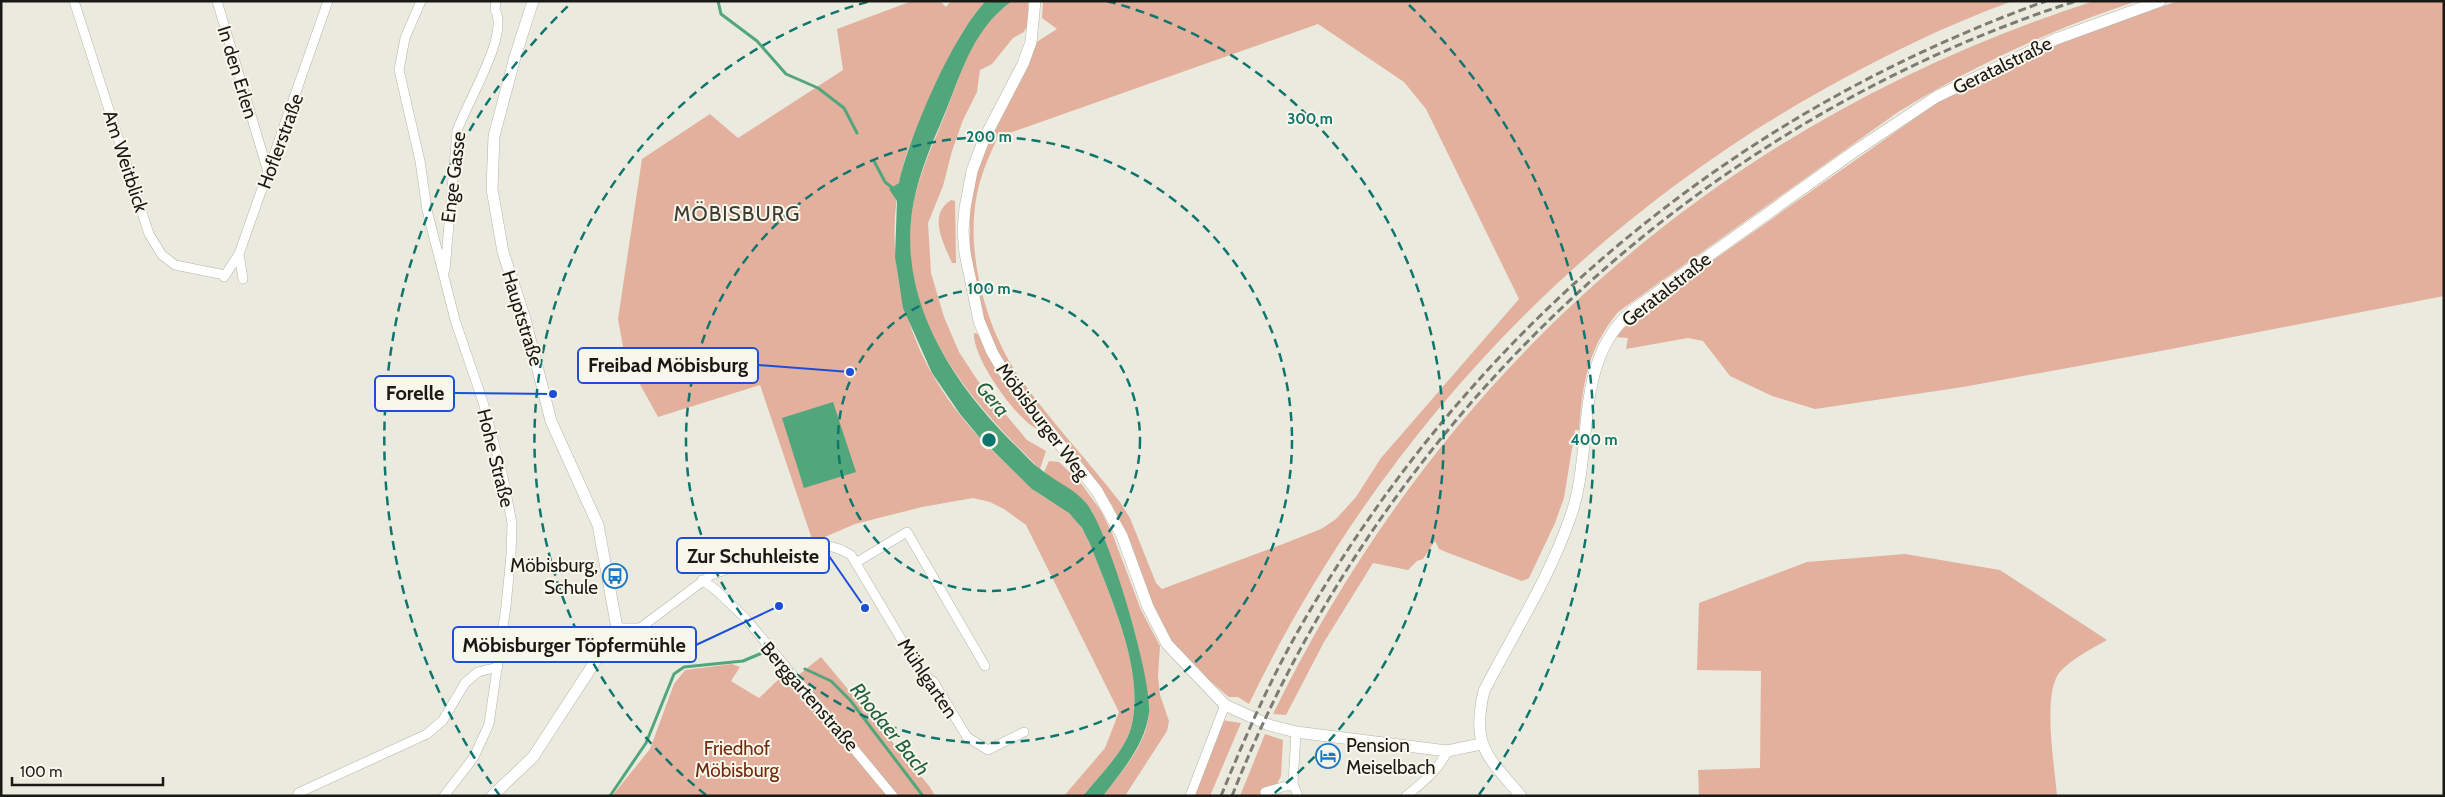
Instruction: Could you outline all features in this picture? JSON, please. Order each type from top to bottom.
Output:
[{"type":"street","name":"Am Weitblick","points":[[74,1],[149,234],[162,255],[175,265],[224,276]]},
{"type":"street","name":"In den Erlen","points":[[217,1],[268,172]]},
{"type":"street","name":"Hoflerstraße","points":[[224,276],[239,254],[328,1]]},
{"type":"street","name":"Hohe Straße","points":[[421,1],[405,38],[399,70],[420,161],[427,210],[456,320],[483,402],[501,468],[512,524],[511,554],[498,667],[489,724],[474,757],[444,796]]},
{"type":"street","name":"Enge Gasse","points":[[444,273],[457,131],[464,112],[485,70],[498,31],[499,17],[495,10],[496,1]]},
{"type":"street","name":"Hauptstraße","points":[[533,1],[514,56],[494,136],[492,189],[503,252],[525,319],[551,421],[598,525],[617,628]]},
{"type":"street","name":"Geratalstraße","points":[[1521,796],[1492,761],[1481,744],[1478,726],[1484,692],[1554,557],[1571,516],[1578,491],[1594,370],[1601,350],[1622,321],[1637,307],[1855,151],[1936,97],[2056,38],[2160,1]]},
{"type":"street","name":"Möbisburger Weg","points":[[1035,3],[1031,42],[1023,64],[984,139],[968,187],[963,231],[965,253],[979,321],[992,352],[1008,379],[1097,491],[1122,536],[1148,607],[1167,644],[1225,705],[1269,725],[1296,732],[1447,751],[1481,744]]},
{"type":"street","points":[[239,254],[243,279]]},
{"type":"street","points":[[857,562],[907,532],[985,666]]},
{"type":"street","name":"Mühlgarten","points":[[617,628],[640,628],[702,580],[728,568],[802,542],[829,544],[839,547],[851,555],[857,562],[922,674],[933,681],[967,737],[988,750],[1024,732]]},
{"type":"street","name":"Berggartenstraße","points":[[702,580],[716,590],[747,620],[893,796]]},
{"type":"street","points":[[492,796],[533,757],[617,628]]},
{"type":"street","points":[[298,793],[427,734],[443,720],[465,683],[478,672],[498,667]]},
{"type":"street","points":[[1190,796],[1225,705]]},
{"type":"street","points":[[1296,732],[1292,784],[1298,796]]},
{"type":"street","points":[[1406,796],[1444,759],[1447,751]]},
{"type":"street","points":[[1265,792],[1292,784]]},
{"type":"green space","points":[[912,1],[940,1],[946,7],[951,1],[986,1],[969,22],[949,59],[911,142],[902,170],[896,203],[894,235],[902,299],[912,330],[925,360],[941,388],[968,425],[994,453],[1040,495],[1065,509],[1073,516],[1081,528],[1090,544],[1116,610],[1130,659],[1134,683],[1134,706],[1128,737],[1117,755],[1083,796],[1064,796],[1105,748],[1119,712],[1026,525],[1004,509],[990,502],[973,498],[922,507],[855,524],[813,542],[760,385],[658,417],[625,357],[618,319],[642,159],[710,114],[738,138],[843,70],[837,29]]},
{"type":"green space","points":[[1012,1],[1028,1],[1028,24],[1024,32],[1013,38],[992,64],[980,70],[977,92],[963,120],[952,151],[943,186],[928,223],[931,273],[944,317],[959,352],[978,381],[1027,440],[1046,451],[1040,469],[988,415],[944,355],[927,322],[915,287],[910,251],[914,199],[926,161],[970,51],[987,24]]},
{"type":"green space","points":[[1043,1],[2013,1],[1914,42],[1866,66],[1819,92],[1728,148],[1642,210],[1562,279],[1487,354],[1418,434],[1355,519],[1299,609],[1249,704],[1238,697],[1229,697],[1192,664],[1168,635],[1148,596],[1112,505],[1012,377],[996,350],[984,320],[970,252],[970,209],[977,173],[988,141],[1035,43],[1057,29],[1042,18]],"holes":[[[1318,24],[1404,82],[1426,109],[1519,299],[1381,458],[1356,497],[1336,519],[1321,529],[1162,589],[1156,583],[1130,518],[1120,502],[1020,378],[1008,359],[988,314],[976,265],[974,217],[981,179],[998,137]]]},
{"type":"green space","points":[[2094,1],[2137,1],[2014,49],[1956,78],[1898,112],[1618,312],[1599,340],[1588,368],[1582,397],[1579,430],[1575,430],[1564,498],[1555,523],[1529,578],[1522,581],[1446,552],[1439,549],[1435,541],[1423,559],[1417,561],[1408,570],[1373,563],[1324,642],[1286,715],[1273,714],[1342,589],[1421,473],[1510,367],[1609,272],[1717,187],[1834,113],[1960,51]]},
{"type":"green space","points":[[2179,1],[2444,1],[2444,296],[1963,387],[1815,409],[1772,396],[1730,376],[1703,341],[1688,338],[1626,349],[1628,338],[1615,337],[1641,311],[1938,102],[2013,63],[2095,28]]},
{"type":"green space","points":[[951,200],[955,201],[956,263],[952,263],[945,247],[939,222],[944,206]]},
{"type":"green space","points":[[974,333],[978,334],[999,374],[1037,429],[1018,413],[997,386],[980,357],[975,344]]},
{"type":"green space","points":[[1049,461],[1059,462],[1080,482],[1101,511],[1112,533],[1141,610],[1160,646],[1158,676],[1160,695],[1169,721],[1167,731],[1125,796],[1103,796],[1132,758],[1144,736],[1149,706],[1141,661],[1131,617],[1092,511],[1084,501],[1044,472]]},
{"type":"green space","points":[[1905,554],[2000,570],[2107,640],[2069,663],[2059,673],[2054,684],[2050,715],[2057,796],[1699,796],[1698,770],[1760,768],[1761,671],[1697,670],[1699,603],[1807,562]]},
{"type":"green space","name":"Friedhof Möbisburg","points":[[821,657],[930,787],[935,796],[612,796],[650,749],[674,684],[685,670],[732,664],[740,667],[731,681],[759,698],[780,678],[786,685]]},
{"type":"green space","points":[[1221,720],[1241,723],[1210,796],[1192,796]]},
{"type":"green space","points":[[1265,734],[1283,740],[1281,776],[1277,784],[1256,796],[1240,796]]},
{"type":"shaded area","points":[[986,1],[1012,1],[997,13],[985,27],[967,58],[923,168],[912,212],[910,246],[914,280],[924,312],[937,342],[954,372],[996,425],[1031,462],[1076,493],[1087,504],[1096,520],[1117,573],[1137,638],[1144,669],[1149,713],[1147,725],[1138,747],[1103,796],[1083,796],[1123,746],[1131,728],[1134,706],[1134,683],[1130,659],[1116,610],[1082,528],[1069,513],[1032,489],[980,438],[960,414],[932,373],[903,308],[895,257],[897,201],[889,189],[899,183],[904,163],[922,114],[947,61],[973,16]]},
{"type":"shaded area","points":[[833,402],[856,472],[804,488],[782,418]]},
{"type":"waterway","points":[[718,1],[721,14],[757,41],[786,74],[818,88],[844,108],[857,133]]},
{"type":"waterway","points":[[874,161],[885,182],[895,190]]},
{"type":"waterway","name":"Rhodaer Bach","points":[[610,796],[646,743],[674,674],[684,667],[743,661],[762,653]]},
{"type":"waterway","name":"Rhodaer Bach","points":[[805,669],[831,681],[850,700],[923,796]]},
{"type":"railway","points":[[1221,796],[1281,662],[1305,619],[1372,514],[1448,416],[1530,326],[1620,244],[1717,170],[1820,105],[1930,48],[2046,1]]},
{"type":"railway","points":[[1232,796],[1295,660],[1372,531],[1463,413],[1566,304],[1679,208],[1803,125],[1936,55],[2076,1]]},
{"type":"place","name":"Freibad Möbisburg","points":[[850,372]]},
{"type":"place","name":"Forelle","points":[[553,394]]},
{"type":"place","name":"Möbisburg, Schule","points":[[615,576]]},
{"type":"place","name":"Möbisburger Töpfermühle","points":[[779,606]]},
{"type":"place","name":"Zur Schuhleiste","points":[[865,608]]},
{"type":"place","name":"Pension Meiselbach","points":[[1328,756]]},
{"type":"district","name":"MÖBISBURG","points":[[737,214]]},
{"type":"water label","name":"Gera","points":[[993,399]]}]
